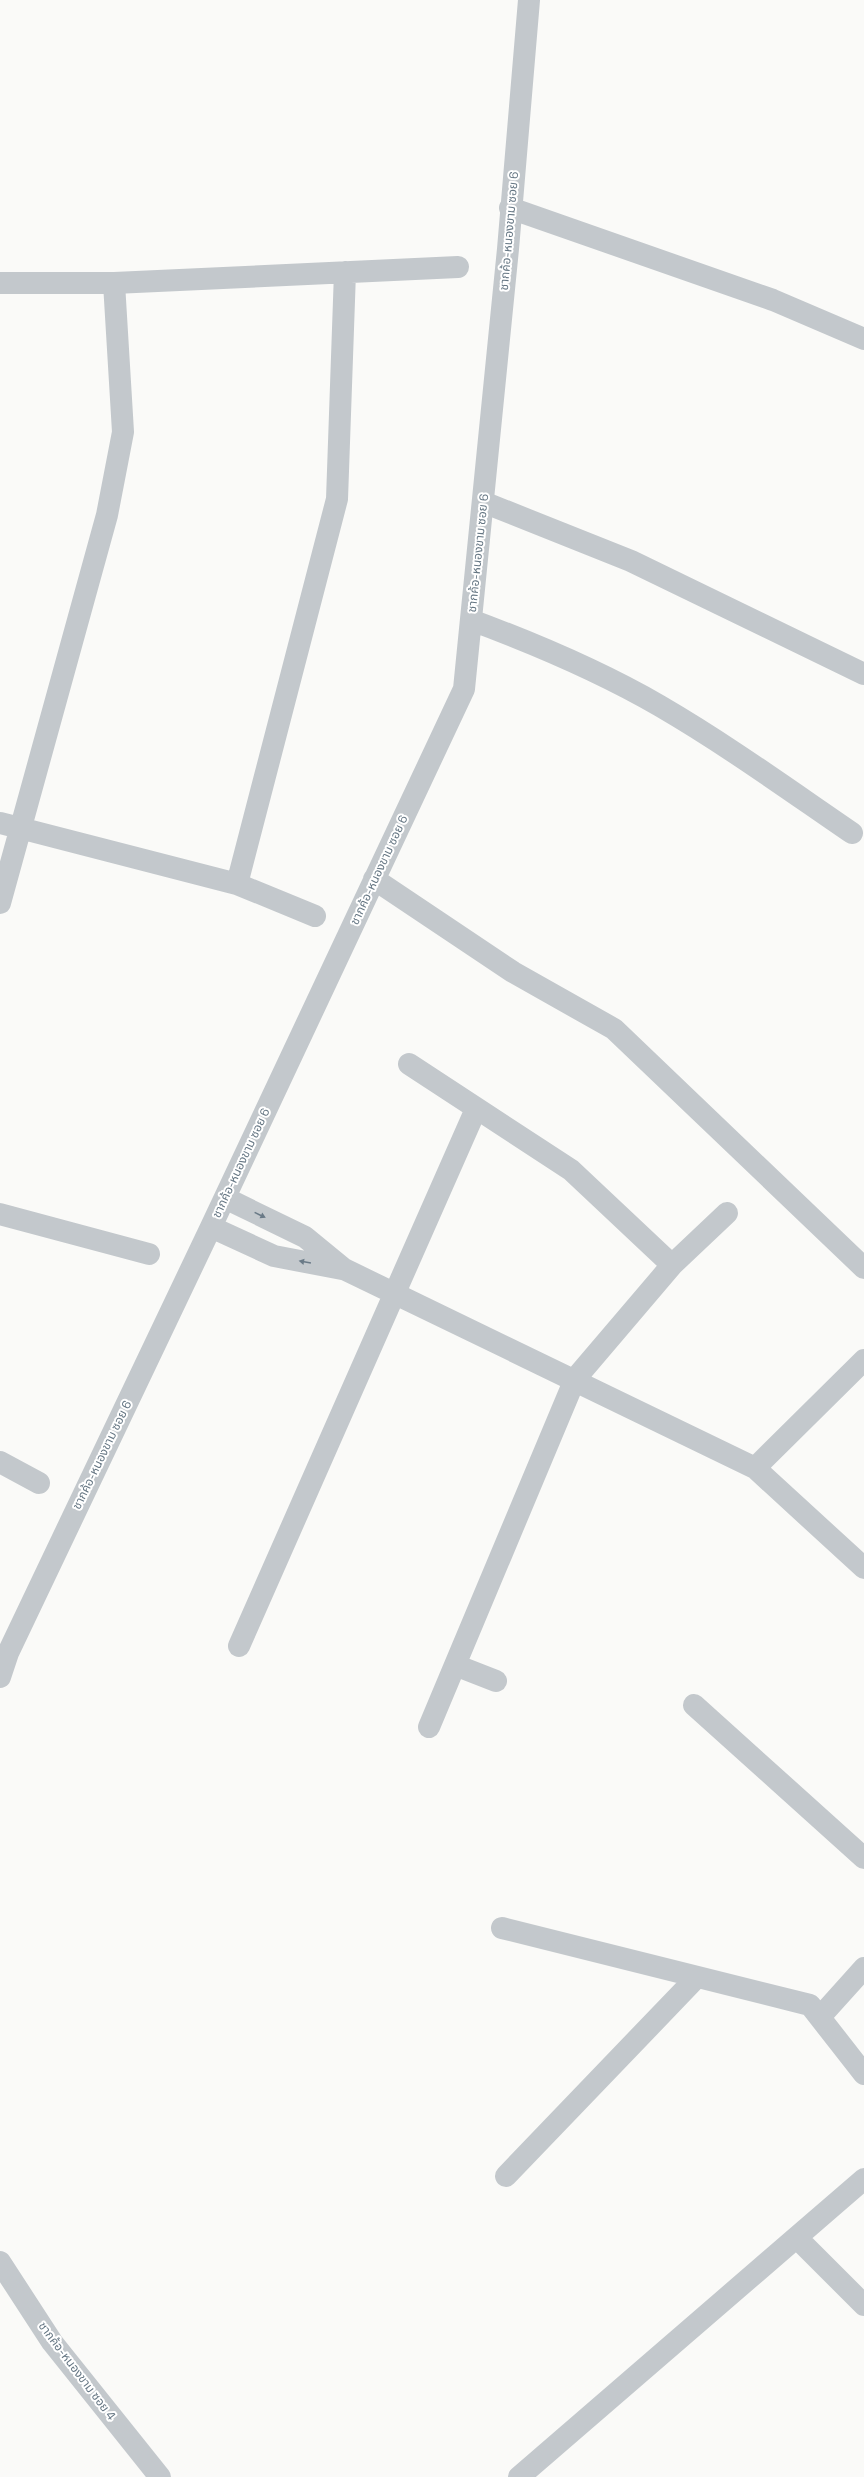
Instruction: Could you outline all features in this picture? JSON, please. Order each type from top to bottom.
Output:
[{"type":"street","name":"ชากค้อ-หนองขาม ซอย 6","points":[[0,1677],[8,1653],[212,1227],[464,689],[508,249],[510,208],[529,0]]},
{"type":"street","points":[[510,208],[772,300],[864,339]]},
{"type":"street","points":[[0,283],[114,282],[458,267]]},
{"type":"street","points":[[237,884],[337,499],[345,272]]},
{"type":"street","points":[[0,903],[10,826],[107,515],[123,432],[114,282]]},
{"type":"street","points":[[483,502],[631,561],[864,674]]},
{"type":"street","points":[[471,620],[608,679],[659,705],[707,734],[852,833]]},
{"type":"street","points":[[10,826],[237,884],[316,916]]},
{"type":"street","points":[[374,879],[513,972],[614,1029],[864,1268]]},
{"type":"street","points":[[409,1064],[571,1170],[672,1265]]},
{"type":"street","points":[[239,1646],[393,1293],[476,1109]]},
{"type":"street","points":[[225,1198],[305,1237],[344,1269],[575,1379],[756,1468],[864,1568]]},
{"type":"street","points":[[429,1727],[575,1379],[672,1265],[727,1213]]},
{"type":"street","points":[[0,1214],[149,1254]]},
{"type":"street","points":[[212,1227],[274,1256],[344,1269]]},
{"type":"street","points":[[756,1468],[864,1360]]},
{"type":"street","points":[[0,1462],[39,1483]]},
{"type":"street","points":[[455,1665],[496,1681]]},
{"type":"street","points":[[694,1705],[864,1858]]},
{"type":"street","points":[[502,1928],[810,2005],[864,2074]]},
{"type":"street","points":[[820,2017],[864,1968]]},
{"type":"street","points":[[506,2176],[697,1977]]},
{"type":"street","points":[[519,2477],[864,2179]]},
{"type":"street","points":[[797,2238],[864,2306]]},
{"type":"street","name":"ชากค้อ-หนองขาม ซอย 4","points":[[0,2262],[52,2342],[160,2477]]}]
